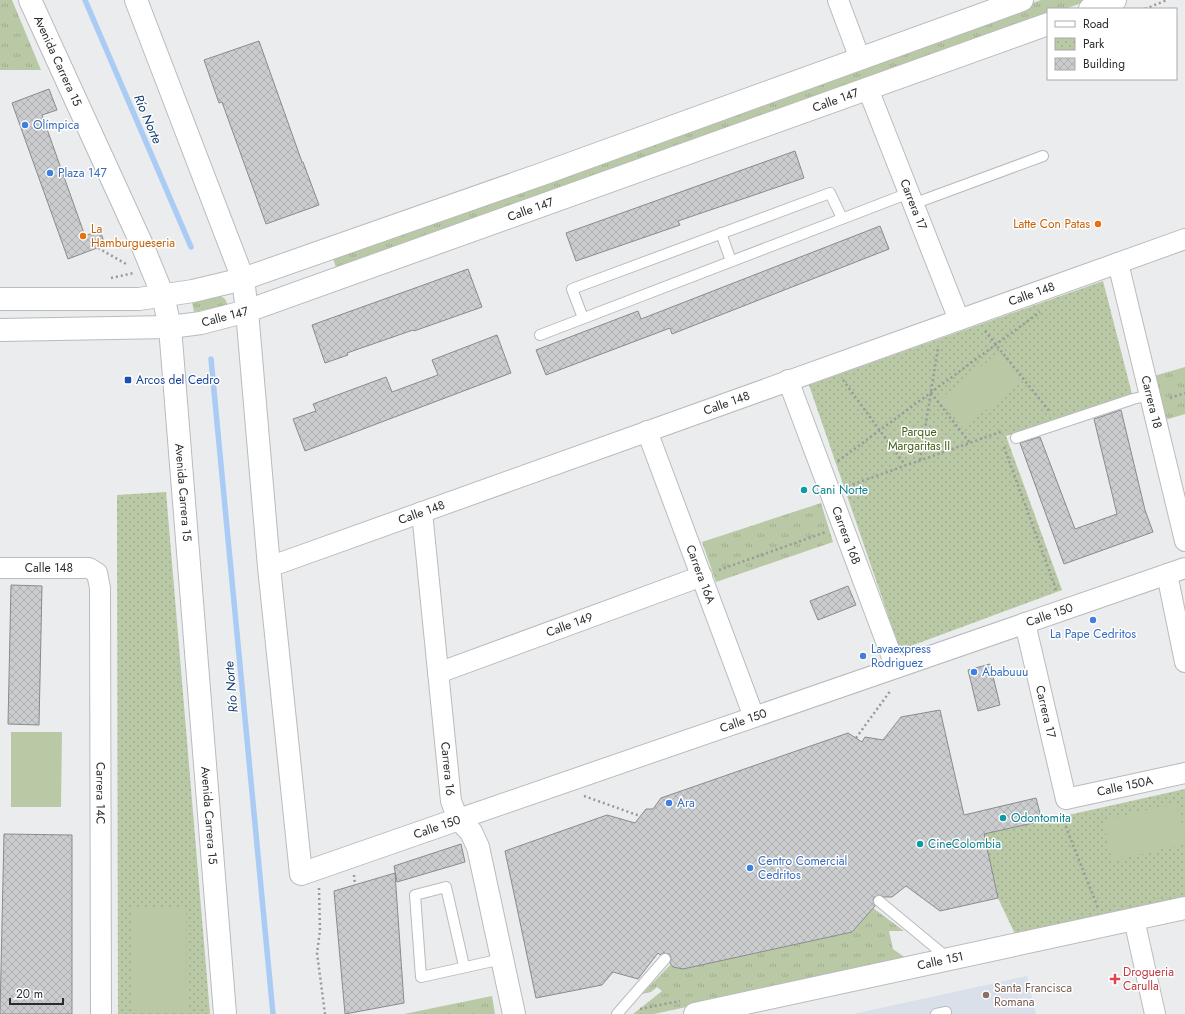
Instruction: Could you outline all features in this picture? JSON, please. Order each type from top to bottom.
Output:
[{"type":"main road","name":"Avenida Carrera 15","points":[[30,0],[141,242],[163,296],[170,327],[225,1014]]},
{"type":"main road","points":[[136,0],[242,279],[247,311],[269,567]]},
{"type":"main road","points":[[0,299],[139,299],[205,289],[242,279],[523,180],[1022,0]]},
{"type":"main road","points":[[1093,8],[1116,0]]},
{"type":"main road","name":"Calle 147","points":[[0,330],[170,327],[201,323],[247,311],[1047,24]]},
{"type":"main road","name":"Calle 150","points":[[269,567],[301,874],[459,819]]},
{"type":"main road","name":"Carrera 16","points":[[459,819],[471,832],[478,847],[514,1014]]},
{"type":"main road","name":"Calle 151","points":[[695,1014],[742,1009],[949,959],[1185,908]]},
{"type":"street","points":[[838,0],[860,59]]},
{"type":"street","name":"Carrera 17","points":[[868,89],[958,320]]},
{"type":"street","name":"Calle 148","points":[[269,567],[1185,239]]},
{"type":"street","name":"Carrera 18","points":[[1118,263],[1185,541]]},
{"type":"street","name":"Carrera 16B","points":[[788,380],[896,668]]},
{"type":"street","name":"Carrera 16A","points":[[647,431],[754,717]]},
{"type":"street","name":"Carrera 16","points":[[422,512],[451,801],[459,819]]},
{"type":"street","name":"Calle 148","points":[[0,568],[89,568],[98,573]]},
{"type":"street","points":[[1176,571],[1185,662]]},
{"type":"street","name":"Calle 150","points":[[459,819],[1176,571]]},
{"type":"street","name":"Carrera 14C","points":[[98,573],[100,596],[101,1014]]},
{"type":"street","name":"Calle 149","points":[[438,673],[702,576]]},
{"type":"street","name":"Carrera 17","points":[[1025,623],[1066,799]]},
{"type":"street","name":"Calle 150A","points":[[1066,799],[1185,773]]},
{"type":"street","points":[[1134,919],[1155,1014]]},
{"type":"lane","points":[[540,335],[842,218],[911,198],[1043,156]]},
{"type":"lane","points":[[583,318],[572,289],[830,192],[842,218]]},
{"type":"lane","points":[[721,233],[731,261]]},
{"type":"lane","points":[[1016,438],[1133,399],[1150,395]]},
{"type":"lane","points":[[464,966],[446,887],[415,895],[422,977],[464,966],[502,959]]},
{"type":"lane","points":[[879,901],[949,959]]},
{"type":"lane","points":[[617,1014],[665,959]]},
{"type":"path","points":[[1147,8],[1167,0]]},
{"type":"path","points":[[98,248],[130,266]]},
{"type":"path","points":[[823,473],[930,392],[1041,312]]},
{"type":"path","points":[[920,460],[930,392],[958,320],[996,344],[1052,414],[1045,417]]},
{"type":"path","points":[[832,365],[905,466]]},
{"type":"path","points":[[930,392],[970,443]]},
{"type":"path","points":[[830,492],[1006,431]]},
{"type":"path","points":[[1002,440],[1064,610]]},
{"type":"path","points":[[702,576],[843,526]]},
{"type":"path","points":[[856,738],[895,684],[894,680],[896,668]]},
{"type":"path","points":[[578,794],[640,816]]},
{"type":"path","points":[[1066,799],[1062,817],[1099,911]]},
{"type":"path","points":[[319,909],[320,931],[317,953],[325,1014]]},
{"type":"shaded area","name":"Santa Francisca Romana","points":[[1027,976],[1036,1014],[853,1014]]},
{"type":"green space","points":[[0,0],[12,0],[41,70],[0,70]]},
{"type":"green space","points":[[1041,0],[1090,0],[1068,8],[1047,8],[1047,15],[337,270],[332,256]]},
{"type":"green space","name":"Parque Margaritas II","points":[[1103,281],[1132,394],[1006,436],[1062,590],[900,650],[809,385]]},
{"type":"green space","points":[[219,295],[225,299],[228,305],[194,312],[191,297]]},
{"type":"green space","points":[[999,352],[1022,382],[963,428],[940,399]]},
{"type":"green space","points":[[1185,367],[1185,414],[1165,420],[1154,376]]},
{"type":"green space","points":[[166,492],[210,1014],[118,1014],[117,495]]},
{"type":"green space","points":[[821,503],[833,542],[716,582],[702,542]]},
{"type":"green space","points":[[11,732],[62,732],[61,807],[11,807]]},
{"type":"green space","points":[[1185,789],[1185,897],[1015,934],[998,898],[984,834]]},
{"type":"green space","points":[[1177,803],[1185,836],[1185,844],[1112,861],[1103,820]]},
{"type":"green space","points":[[186,908],[187,1011],[132,1011],[131,909]]},
{"type":"green space","points":[[873,908],[904,931],[889,931],[893,949],[907,959],[654,1014],[633,1014],[662,991],[657,987],[651,992],[642,994],[671,964],[673,967],[683,969],[852,932]]},
{"type":"green space","points":[[492,996],[495,1014],[404,1014]]},
{"type":"building","points":[[259,41],[319,205],[266,224],[222,102],[219,103],[204,60]]},
{"type":"building","name":"Plaza 147","points":[[49,89],[57,110],[42,115],[85,236],[100,230],[105,245],[68,259],[12,103]]},
{"type":"building","points":[[795,151],[804,178],[678,221],[680,225],[576,261],[566,233]]},
{"type":"building","points":[[880,226],[889,249],[672,334],[670,328],[546,375],[536,350],[638,311],[641,319]]},
{"type":"building","points":[[468,269],[482,307],[347,353],[348,355],[325,363],[312,325]]},
{"type":"building","points":[[497,335],[511,373],[305,451],[293,419],[316,411],[313,404],[386,377],[392,392],[438,375],[432,360]]},
{"type":"building","points":[[1121,410],[1145,510],[1153,532],[1064,564],[1020,443],[1040,437],[1075,529],[1117,514],[1094,419]]},
{"type":"building","points":[[11,585],[42,586],[39,725],[8,724]]},
{"type":"building","points":[[848,586],[856,605],[818,620],[810,601]]},
{"type":"building","points":[[990,664],[1000,705],[978,711],[968,670]]},
{"type":"building","name":"Centro Comercial Cedritos","points":[[940,710],[964,815],[1036,798],[1042,821],[984,834],[998,898],[940,911],[906,886],[892,897],[884,897],[880,895],[874,897],[873,900],[875,906],[852,932],[683,969],[673,967],[670,963],[671,957],[669,954],[663,953],[660,955],[658,953],[638,979],[613,972],[602,985],[536,998],[505,851],[607,815],[635,823],[646,809],[653,809],[661,798],[848,733],[862,742],[865,737],[883,740],[901,717]]},
{"type":"building","points":[[4,834],[72,835],[72,1014],[0,1014]]},
{"type":"building","points":[[461,844],[465,862],[397,882],[394,866]]},
{"type":"building","points":[[395,873],[404,1003],[345,1014],[334,891]]},
{"type":"waterway","name":"Río Norte","points":[[85,0],[191,247]]},
{"type":"waterway","name":"Río Norte","points":[[211,359],[273,1014]]},
{"type":"place","name":"Olímpica","points":[[25,125]]},
{"type":"place","name":"Plaza 147","points":[[50,173]]},
{"type":"place","name":"Latte Con Patas","points":[[1098,224]]},
{"type":"place","name":"La Hamburgueseria","points":[[83,236]]},
{"type":"place","name":"Arcos del Cedro","points":[[128,380]]},
{"type":"place","name":"Cani Norte","points":[[804,490]]},
{"type":"place","name":"La Pape Cedritos","points":[[1093,620]]},
{"type":"place","name":"Lavaexpress Rodriguez","points":[[863,656]]},
{"type":"place","name":"Ababuuu","points":[[974,672]]},
{"type":"place","name":"Ara","points":[[669,803]]},
{"type":"place","name":"Odontomita","points":[[1003,818]]},
{"type":"place","name":"CineColombia","points":[[920,844]]},
{"type":"place","name":"Centro Comercial Cedritos","points":[[750,868]]},
{"type":"place","name":"Drogueria Carulla","points":[[1115,979]]},
{"type":"place","name":"Santa Francisca Romana","points":[[986,995]]}]
